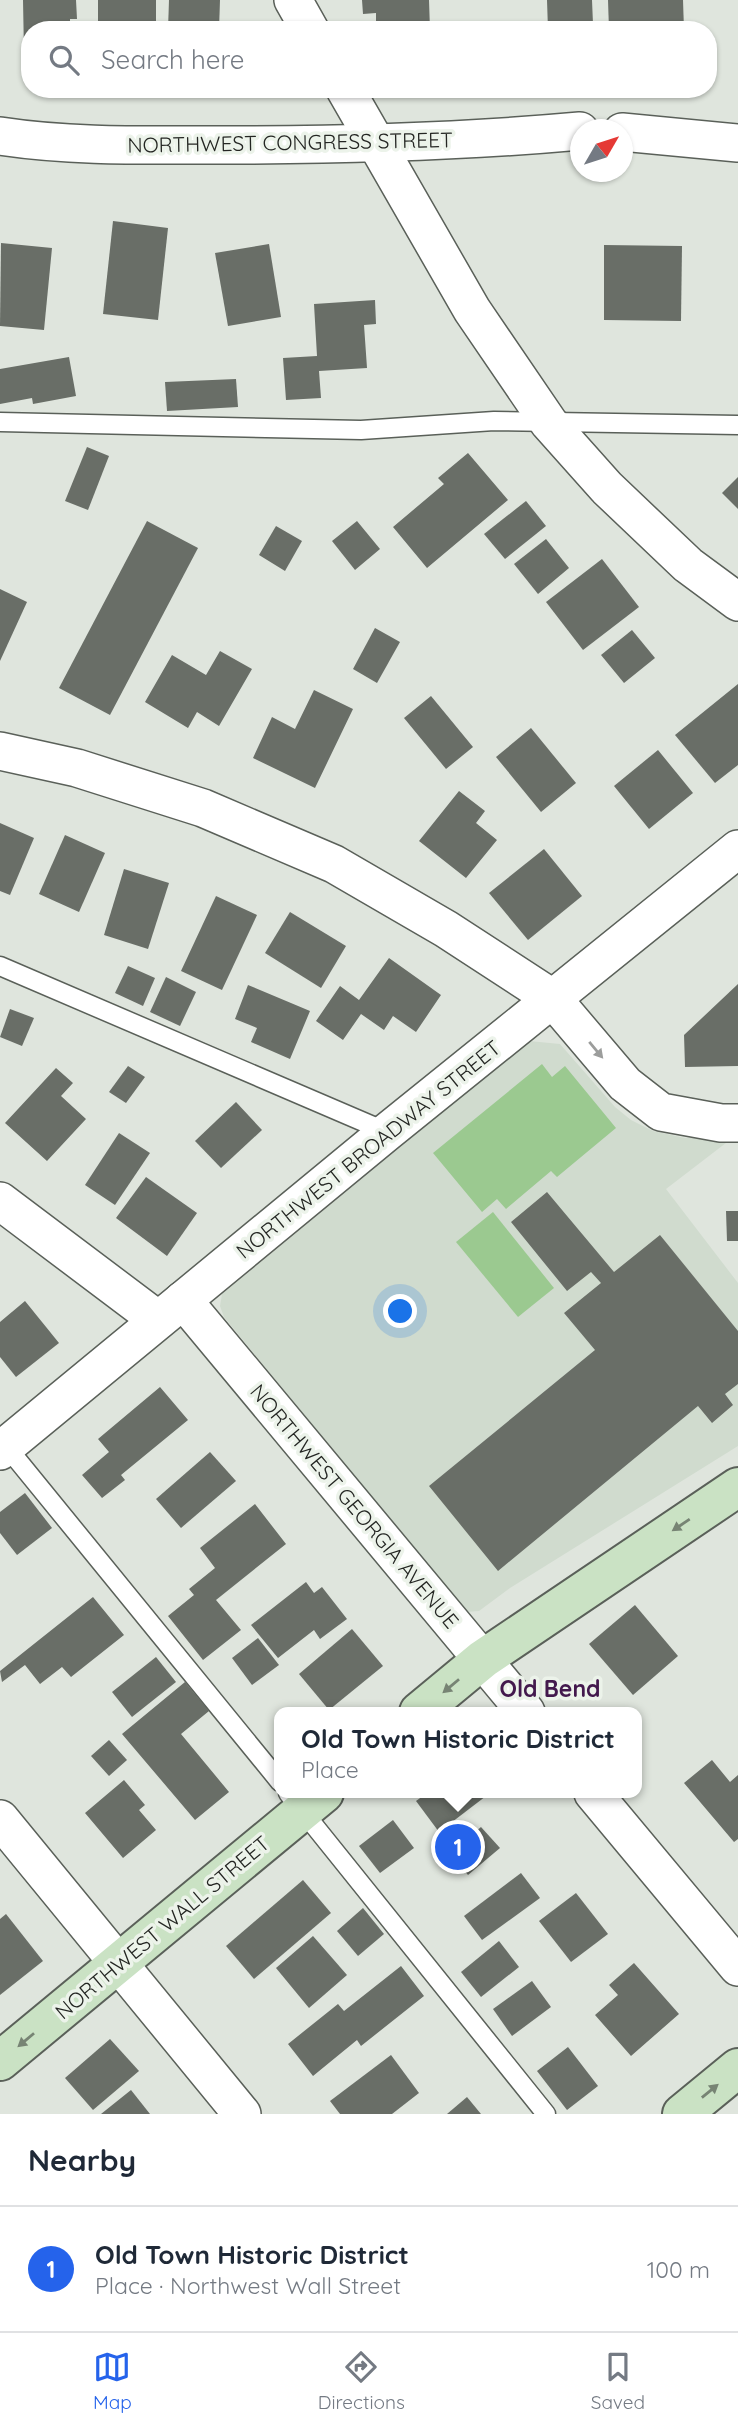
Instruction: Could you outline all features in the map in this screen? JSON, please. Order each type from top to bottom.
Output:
[{"type":"main road","points":[[425,1707],[483,1659],[738,1487]]},
{"type":"main road","name":"NORTHWEST WALL STREET","points":[[0,2061],[118,1964],[295,1798]]},
{"type":"main road","points":[[682,2114],[738,2068]]},
{"type":"street","points":[[293,0],[305,21]]},
{"type":"street","points":[[350,98],[472,310],[549,423],[607,488],[688,565],[738,602]]},
{"type":"street","name":"NORTHWEST CONGRESS STREET","points":[[0,136],[37,142],[144,145],[377,145],[570,132]]},
{"type":"street","points":[[633,133],[738,143]]},
{"type":"street","points":[[0,751],[78,768],[203,808],[334,864],[446,929],[552,998],[625,1084],[661,1112],[721,1124],[738,1123]]},
{"type":"street","name":"NORTHWEST BROADWAY STREET","points":[[3,1448],[387,1132],[738,849]]},
{"type":"street","name":"NORTHWEST GEORGIA AVENUE","points":[[0,1201],[171,1310],[483,1659],[522,1707]]},
{"type":"street","points":[[597,1798],[738,1967]]},
{"type":"street","points":[[0,1819],[242,2114]]},
{"type":"lane","points":[[0,422],[361,429],[494,421],[738,425]]},
{"type":"lane","points":[[0,966],[387,1132]]},
{"type":"lane","points":[[3,1448],[274,1767]]},
{"type":"lane","points":[[300,1798],[546,2114]]},
{"type":"shaded area","points":[[529,1041],[560,1044],[615,1107],[631,1120],[653,1131],[685,1138],[735,1136],[666,1189],[738,1283],[738,1446],[510,1588],[479,1611],[466,1612],[224,1317],[220,1306],[222,1294]]},
{"type":"green space","points":[[542,1064],[552,1077],[565,1066],[616,1128],[557,1177],[551,1171],[506,1209],[497,1199],[482,1212],[433,1153]]},
{"type":"green space","points":[[493,1212],[554,1288],[518,1317],[456,1242]]},
{"type":"building","points":[[23,0],[76,0],[77,19],[23,21]]},
{"type":"building","points":[[98,0],[156,0],[156,21],[98,21]]},
{"type":"building","points":[[169,0],[220,0],[219,21],[168,21]]},
{"type":"building","points":[[362,0],[429,0],[430,21],[376,21],[376,13],[363,14]]},
{"type":"building","points":[[547,0],[592,0],[593,21],[548,21]]},
{"type":"building","points":[[608,0],[683,0],[684,21],[609,21]]},
{"type":"building","points":[[113,221],[168,228],[158,320],[103,314]]},
{"type":"building","points":[[1,243],[52,248],[44,330],[0,326]]},
{"type":"building","points":[[269,244],[281,317],[228,326],[215,253]]},
{"type":"building","points":[[604,245],[682,246],[681,321],[604,320]]},
{"type":"building","points":[[375,300],[376,324],[364,325],[367,368],[319,371],[321,398],[286,400],[283,358],[317,356],[314,304]]},
{"type":"building","points":[[69,357],[76,396],[33,404],[32,398],[0,404],[0,369]]},
{"type":"building","points":[[236,379],[238,407],[167,411],[165,382]]},
{"type":"building","points":[[87,447],[109,456],[88,510],[65,501]]},
{"type":"building","points":[[468,453],[508,500],[427,568],[393,527],[444,484],[438,478]]},
{"type":"building","points":[[738,477],[738,509],[722,493]]},
{"type":"building","points":[[526,501],[546,526],[505,559],[484,534]]},
{"type":"building","points":[[147,521],[198,548],[110,715],[59,688]]},
{"type":"building","points":[[357,521],[380,549],[355,570],[332,541]]},
{"type":"building","points":[[276,526],[302,541],[285,571],[259,555]]},
{"type":"building","points":[[546,539],[569,568],[538,594],[514,564]]},
{"type":"building","points":[[602,559],[639,607],[583,650],[546,602]]},
{"type":"building","points":[[0,589],[27,602],[0,661]]},
{"type":"building","points":[[375,628],[400,642],[377,683],[353,669]]},
{"type":"building","points":[[632,630],[655,658],[624,683],[601,655]]},
{"type":"building","points":[[220,651],[252,669],[219,726],[197,712],[188,728],[145,702],[172,655],[206,675]]},
{"type":"building","points":[[738,684],[738,765],[715,783],[675,735]]},
{"type":"building","points":[[314,690],[353,709],[315,788],[253,758],[272,717],[295,729]]},
{"type":"building","points":[[431,696],[473,747],[446,769],[404,718]]},
{"type":"building","points":[[531,728],[576,783],[541,812],[496,757]]},
{"type":"building","points":[[658,750],[693,793],[649,829],[614,786]]},
{"type":"building","points":[[459,791],[485,811],[476,823],[497,840],[466,878],[419,841]]},
{"type":"building","points":[[0,823],[34,838],[10,895],[0,891]]},
{"type":"building","points":[[65,835],[105,853],[79,912],[39,894]]},
{"type":"building","points":[[544,849],[582,896],[528,940],[489,893]]},
{"type":"building","points":[[124,869],[169,883],[148,949],[104,935]]},
{"type":"building","points":[[216,896],[257,915],[222,990],[181,971]]},
{"type":"building","points":[[290,912],[346,946],[321,988],[265,953]]},
{"type":"building","points":[[389,958],[441,995],[416,1032],[393,1016],[384,1030],[361,1014],[343,1040],[316,1021],[340,986],[359,1000]]},
{"type":"building","points":[[128,966],[155,978],[143,1006],[115,993]]},
{"type":"building","points":[[166,977],[196,992],[180,1026],[150,1012]]},
{"type":"building","points":[[738,984],[738,1066],[685,1067],[684,1035]]},
{"type":"building","points":[[248,985],[310,1011],[290,1059],[251,1042],[257,1028],[235,1019]]},
{"type":"building","points":[[10,1009],[34,1018],[22,1046],[0,1037]]},
{"type":"building","points":[[128,1066],[145,1077],[126,1103],[109,1092]]},
{"type":"building","points":[[56,1068],[73,1083],[61,1096],[86,1119],[47,1161],[5,1123]]},
{"type":"building","points":[[236,1102],[262,1130],[221,1168],[195,1141]]},
{"type":"building","points":[[119,1133],[150,1153],[115,1205],[85,1185]]},
{"type":"building","points":[[146,1177],[197,1213],[167,1256],[116,1218]]},
{"type":"building","points":[[547,1192],[614,1272],[660,1235],[738,1331],[738,1384],[725,1394],[733,1405],[712,1423],[698,1406],[498,1571],[429,1486],[595,1350],[564,1313],[601,1283],[591,1272],[567,1291],[511,1222]]},
{"type":"building","points":[[726,1211],[738,1211],[738,1241],[727,1241]]},
{"type":"building","points":[[25,1301],[59,1343],[16,1377],[0,1357],[0,1322]]},
{"type":"building","points":[[160,1387],[188,1420],[121,1475],[125,1480],[102,1498],[82,1475],[109,1452],[98,1439]]},
{"type":"building","points":[[210,1452],[236,1481],[181,1528],[156,1499]]},
{"type":"building","points":[[25,1493],[52,1528],[17,1555],[0,1533],[0,1512]]},
{"type":"building","points":[[255,1504],[286,1544],[216,1600],[241,1630],[203,1660],[168,1616],[194,1595],[189,1589],[215,1568],[200,1548]]},
{"type":"building","points":[[306,1582],[314,1593],[322,1587],[347,1619],[320,1639],[314,1630],[278,1658],[251,1625]]},
{"type":"building","points":[[93,1597],[124,1635],[71,1677],[62,1667],[40,1684],[25,1665],[2,1682],[0,1671]]},
{"type":"building","points":[[635,1605],[678,1656],[633,1695],[589,1644]]},
{"type":"building","points":[[352,1629],[383,1666],[333,1707],[326,1707],[299,1674]]},
{"type":"building","points":[[258,1638],[279,1665],[252,1685],[232,1658]]},
{"type":"building","points":[[156,1657],[176,1682],[132,1717],[112,1692]]},
{"type":"building","points":[[185,1682],[209,1711],[181,1734],[229,1792],[195,1820],[122,1734]]},
{"type":"building","points":[[109,1740],[127,1760],[109,1776],[91,1756]]},
{"type":"building","points":[[712,1760],[730,1782],[738,1775],[738,1839],[734,1842],[684,1783]]},
{"type":"building","points":[[124,1780],[145,1805],[139,1810],[156,1830],[123,1858],[85,1813]]},
{"type":"building","points":[[420,1798],[483,1798],[439,1832],[416,1801]]},
{"type":"building","points":[[393,1820],[414,1848],[380,1873],[359,1846]]},
{"type":"building","points":[[481,1827],[500,1848],[468,1875],[450,1853]]},
{"type":"building","points":[[521,1873],[540,1898],[482,1940],[464,1916]]},
{"type":"building","points":[[303,1880],[331,1913],[254,1979],[226,1946]]},
{"type":"building","points":[[576,1893],[608,1934],[571,1962],[539,1921]]},
{"type":"building","points":[[363,1908],[384,1934],[358,1956],[337,1931]]},
{"type":"building","points":[[6,1914],[43,1961],[0,1995],[0,1919]]},
{"type":"building","points":[[313,1936],[347,1975],[309,2008],[276,1968]]},
{"type":"building","points":[[499,1941],[519,1967],[481,1997],[461,1972]]},
{"type":"building","points":[[634,1963],[679,2014],[631,2056],[595,2015],[618,1995],[609,1985]]},
{"type":"building","points":[[401,1966],[424,1996],[361,2046],[357,2040],[313,2076],[288,2044],[338,2004],[344,2011]]},
{"type":"building","points":[[532,1981],[551,2007],[512,2036],[493,2009]]},
{"type":"building","points":[[110,2039],[139,2071],[93,2110],[65,2078]]},
{"type":"building","points":[[568,2047],[598,2086],[567,2110],[537,2071]]},
{"type":"building","points":[[391,2055],[419,2093],[392,2114],[340,2114],[330,2101]]},
{"type":"building","points":[[131,2090],[150,2114],[101,2114]]},
{"type":"building","points":[[467,2097],[481,2114],[447,2114]]},
{"type":"place","name":"Old Town Historic District","points":[[458,1847]]},
{"type":"district","name":"Old Bend","points":[[550,1688]]}]
